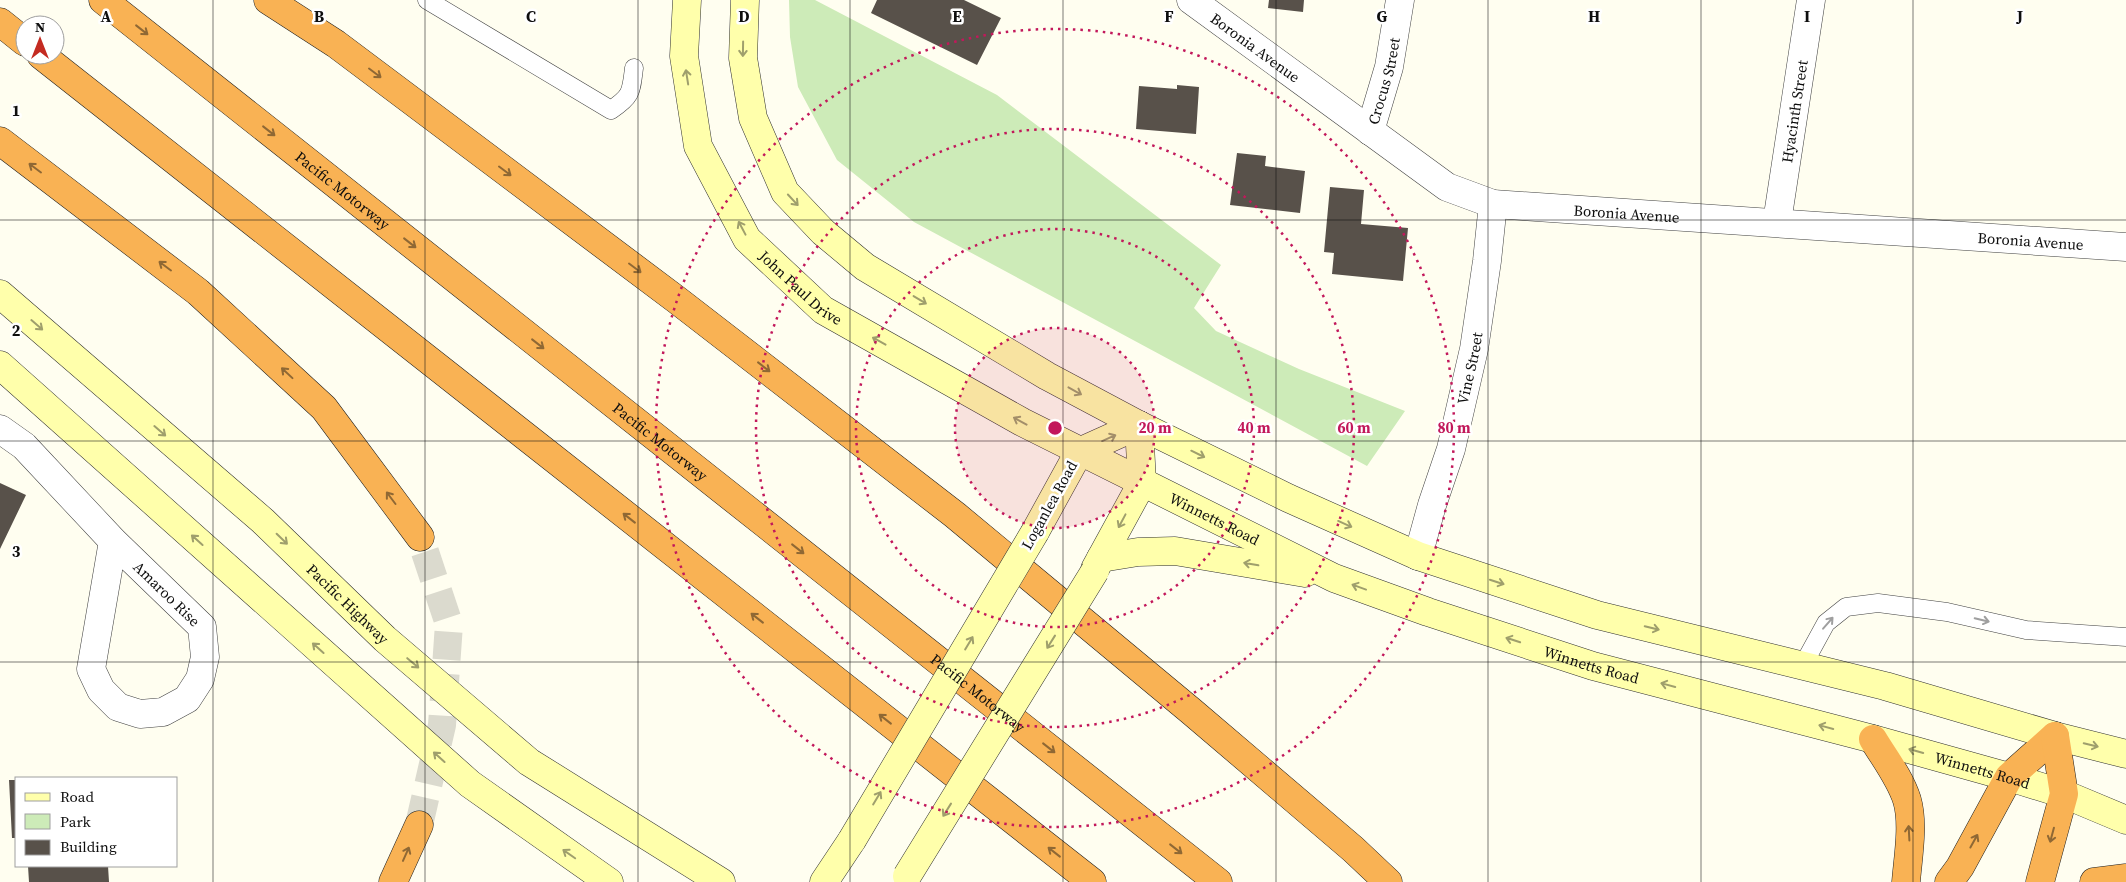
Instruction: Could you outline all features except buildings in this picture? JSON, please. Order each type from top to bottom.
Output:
[{"type":"highway","name":"Pacific Motorway","points":[[103,0],[1218,882]]},
{"type":"highway","points":[[268,0],[336,44],[678,300],[955,515],[1192,711],[1388,882]]},
{"type":"highway","points":[[0,22],[15,34]]},
{"type":"highway","points":[[55,65],[1092,882]]},
{"type":"highway","points":[[0,141],[198,292],[324,408],[420,537]]},
{"type":"highway","points":[[1949,882],[1960,867],[2009,777],[2055,736]]},
{"type":"highway","points":[[2040,882],[2064,794],[2055,736]]},
{"type":"highway","points":[[1873,739],[1898,780],[1907,802],[1910,838],[1906,882]]},
{"type":"highway","points":[[393,882],[419,825]]},
{"type":"highway","points":[[2094,882],[2126,878]]},
{"type":"main road","name":"John Paul Drive","points":[[687,0],[684,56],[698,146],[747,238],[822,310],[1079,452]]},
{"type":"main road","points":[[745,0],[743,58],[753,118],[785,192],[822,232],[865,267],[1047,376],[1139,425],[1288,498],[1418,556],[1597,615],[1885,686],[2055,736],[2126,754]]},
{"type":"main road","name":"Pacific Highway","points":[[0,294],[263,521],[385,639],[529,762],[721,882]]},
{"type":"main road","points":[[0,365],[470,784],[609,882]]},
{"type":"main road","name":"Loganlea Road","points":[[824,882],[852,840],[1034,532],[1079,452],[1139,425]]},
{"type":"main road","points":[[905,879],[1098,564],[1142,483],[1139,425]]},
{"type":"main road","name":"Winnetts Road","points":[[1079,452],[1188,504],[1334,578],[1428,612],[1593,666],[1873,739],[2009,777],[2064,794],[2126,820]]},
{"type":"main road","points":[[1098,564],[1138,552],[1175,551],[1334,578]]},
{"type":"street","name":"Boronia Avenue","points":[[1191,0],[1447,187],[1493,204],[2126,247]]},
{"type":"street","name":"Crocus Street","points":[[1370,131],[1389,67],[1400,0]]},
{"type":"street","name":"Hyacinth Street","points":[[1777,222],[1811,0]]},
{"type":"street","name":"Vine Street","points":[[1418,556],[1432,505],[1451,449],[1474,349],[1493,204]]},
{"type":"street","name":"Amaroo Rise","points":[[0,429],[24,446],[113,541],[202,627],[205,657],[200,679],[186,699],[163,712],[140,714],[118,707],[101,690],[91,669],[113,541]]},
{"type":"lane","points":[[427,0],[610,110],[625,100],[632,88],[634,68]]},
{"type":"lane","points":[[1803,665],[1826,623],[1846,607],[1878,603],[1947,612],[2026,630],[2126,638]]},
{"type":"green space","points":[[789,0],[815,0],[997,95],[1221,265],[1194,308],[1216,331],[1299,369],[1405,411],[1367,466],[914,222],[837,160],[798,87],[790,37]]},
{"type":"tunnel","points":[[419,825],[442,725],[449,624],[420,537]]}]
